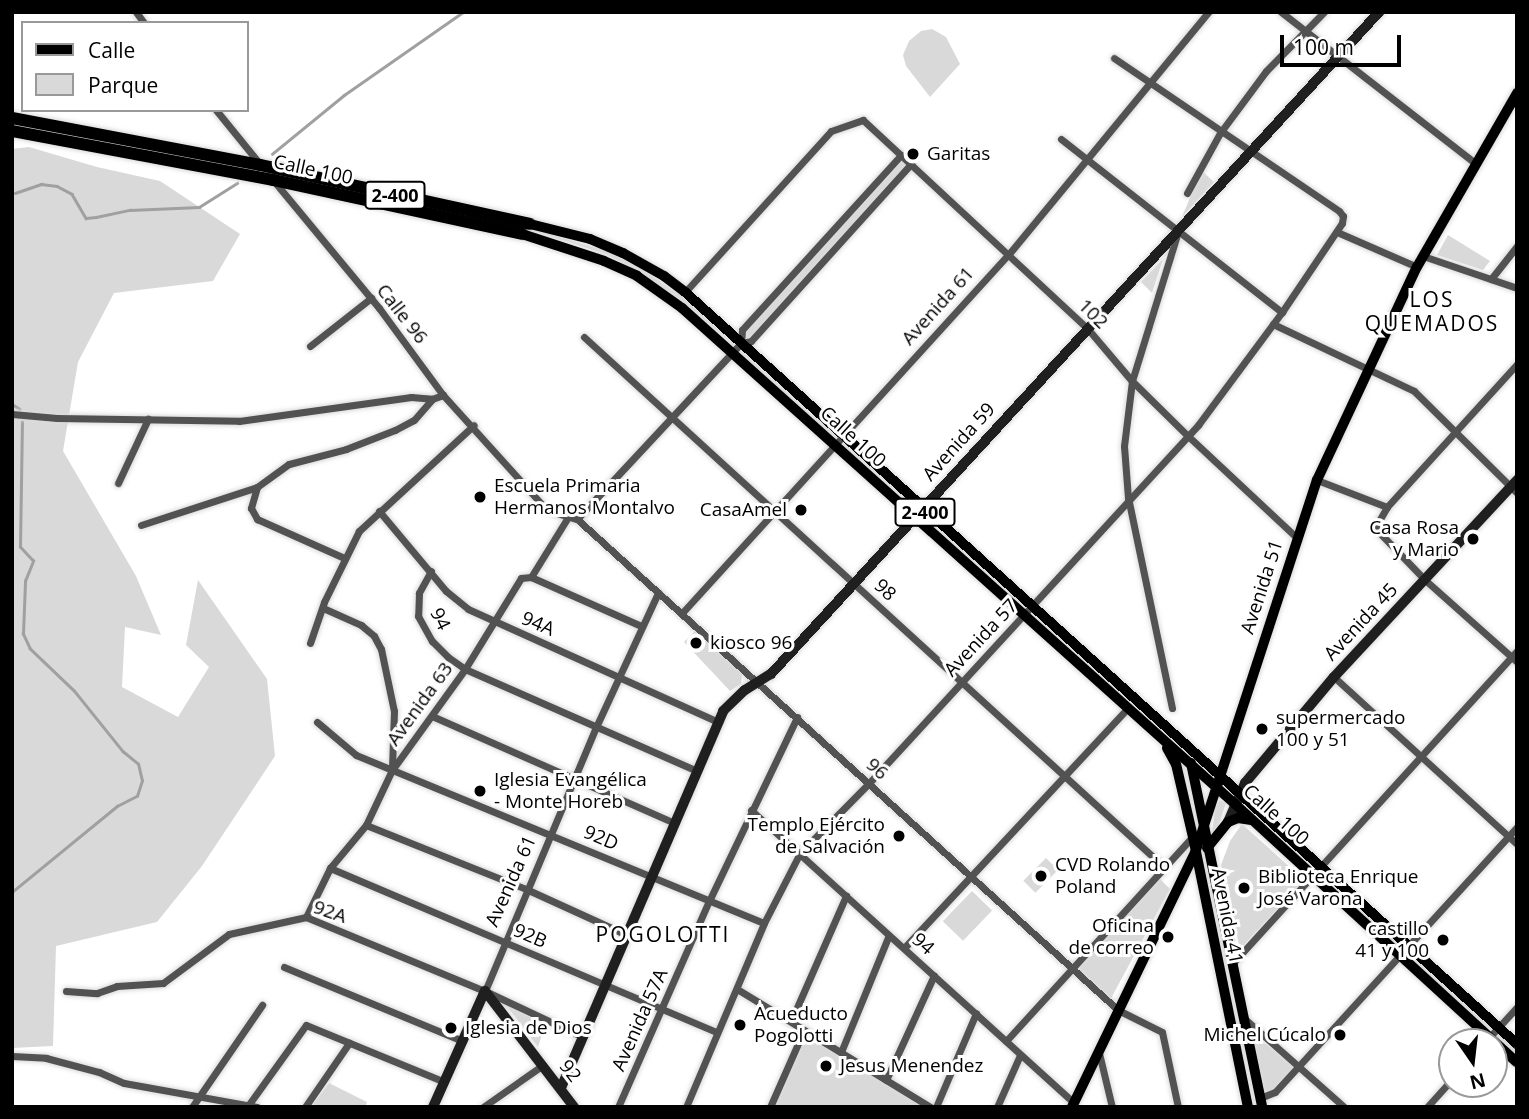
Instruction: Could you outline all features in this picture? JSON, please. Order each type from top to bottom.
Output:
[{"type":"highway","name":"Calle 100","points":[[12,118],[260,165],[526,229]]},
{"type":"highway","name":"Calle 100","points":[[12,131],[526,229]]},
{"type":"main road","name":"Avenida 51","points":[[1073,1105],[1098,1049],[1197,855],[1203,824],[1317,480],[1417,267],[1517,93]]},
{"type":"main road","name":"Calle 100","points":[[526,229],[590,239],[623,253],[664,276],[685,292],[842,436],[918,514]]},
{"type":"main road","name":"Calle 100","points":[[526,229],[637,276],[682,308],[833,445],[918,514],[1186,747],[1218,782]]},
{"type":"main road","name":"Calle 100","points":[[1027,611],[1160,737],[1238,799],[1317,871],[1475,1028]]},
{"type":"main road","name":"Avenida 41","points":[[1160,737],[1176,764],[1248,1107]]},
{"type":"main road","points":[[1186,747],[1210,760],[1228,749]]},
{"type":"main road","name":"Avenida 41","points":[[1186,747],[1210,845],[1261,1102]]},
{"type":"main road","name":"Calle 100","points":[[1238,799],[1255,823],[1407,945],[1517,1044]]},
{"type":"main road","points":[[1197,855],[1210,845],[1226,824],[1245,818],[1255,823]]},
{"type":"main road","points":[[1215,875],[1226,824]]},
{"type":"main road","points":[[1180,888],[1186,885],[1196,887],[1205,900]]},
{"type":"street","name":"Avenida 61","points":[[682,612],[1008,255],[1208,12]]},
{"type":"street","points":[[1281,12],[1340,55],[1476,164]]},
{"type":"street","points":[[1187,192],[1220,133],[1266,71],[1324,12]]},
{"type":"street","name":"Avenida 59","points":[[561,1088],[718,722],[732,701],[771,674],[1379,12]]},
{"type":"street","points":[[1114,58],[1251,153]]},
{"type":"street","name":"Calle 96","points":[[218,112],[370,298],[443,395],[474,425],[547,510],[577,519]]},
{"type":"street","name":"102","points":[[685,292],[831,131],[860,120],[1087,328],[1132,380],[1297,538]]},
{"type":"street","points":[[1062,139],[1178,233],[1282,312]]},
{"type":"street","name":"Avenida 57","points":[[685,1107],[764,923],[800,853],[869,783],[1128,498],[1188,436],[1282,312],[1337,232],[1343,216],[1251,153]]},
{"type":"street","points":[[577,519],[732,355],[741,343],[742,330],[901,155]]},
{"type":"street","points":[[741,343],[751,341],[911,164]]},
{"type":"street","points":[[1337,232],[1417,267]]},
{"type":"street","points":[[1172,708],[1128,498],[1124,446],[1132,380],[1178,233]]},
{"type":"street","points":[[1491,279],[1517,246]]},
{"type":"street","points":[[1423,256],[1517,288]]},
{"type":"street","points":[[310,346],[370,298]]},
{"type":"street","points":[[1273,324],[1414,391],[1515,486]]},
{"type":"street","name":"98","points":[[584,337],[1164,867]]},
{"type":"street","points":[[1232,964],[1515,657],[1424,579],[1375,528],[1387,506],[1517,364]]},
{"type":"street","points":[[12,414],[57,418],[258,420],[411,397],[432,399],[443,395]]},
{"type":"street","points":[[141,525],[257,487],[289,464],[346,449],[395,430],[414,420],[432,399]]},
{"type":"street","points":[[118,483],[148,419]]},
{"type":"street","points":[[310,643],[344,558],[359,531],[474,425]]},
{"type":"street","points":[[1317,480],[1387,506]]},
{"type":"street","name":"Avenida 45","points":[[1226,824],[1245,783],[1334,677],[1515,486]]},
{"type":"street","points":[[257,487],[251,508],[257,519],[344,558]]},
{"type":"street","name":"94A","points":[[379,511],[457,601],[494,622],[718,722]]},
{"type":"street","name":"Avenida 63","points":[[306,917],[330,868],[366,825],[391,770],[464,669],[521,579],[531,578],[568,517]]},
{"type":"street","name":"96","points":[[577,519],[1118,1010],[1162,1032],[1178,1107]]},
{"type":"street","name":"94","points":[[431,572],[419,593],[418,616],[438,648],[464,669],[697,771]]},
{"type":"street","points":[[531,578],[640,626]]},
{"type":"street","name":"Avenida 61","points":[[433,1107],[640,626],[658,593]]},
{"type":"street","points":[[323,608],[361,625],[373,636],[381,649],[394,710],[391,770]]},
{"type":"street","points":[[1334,677],[1517,844]]},
{"type":"street","points":[[904,948],[1062,775],[1128,708]]},
{"type":"street","points":[[432,716],[675,822]]},
{"type":"street","name":"Avenida 57A","points":[[618,1107],[709,901],[797,717]]},
{"type":"street","name":"92D","points":[[317,722],[356,755],[764,923]]},
{"type":"street","name":"94","points":[[751,810],[1073,1105]]},
{"type":"street","points":[[1006,1041],[1203,824]]},
{"type":"street","points":[[366,825],[526,889],[627,935]]},
{"type":"street","name":"Avenida 41","points":[[1261,1102],[1275,1092],[1517,827]]},
{"type":"street","name":"92B","points":[[330,868],[717,1032]]},
{"type":"street","points":[[791,1021],[846,896]]},
{"type":"street","name":"92A","points":[[66,991],[97,993],[117,986],[163,983],[229,934],[306,917],[485,991],[583,1037]]},
{"type":"street","points":[[841,1052],[889,935]]},
{"type":"street","points":[[284,967],[463,1041]]},
{"type":"street","points":[[886,1080],[934,975]]},
{"type":"street","points":[[737,989],[930,1107]]},
{"type":"street","name":"92","points":[[485,991],[574,1107]]},
{"type":"street","points":[[192,1107],[262,1005]]},
{"type":"street","points":[[1499,1027],[1517,1007]]},
{"type":"street","points":[[936,1107],[975,1013]]},
{"type":"street","points":[[1242,1016],[1344,1107]]},
{"type":"street","points":[[247,1106],[306,1025],[445,1082]]},
{"type":"street","points":[[770,1107],[804,1030]]},
{"type":"street","points":[[305,1107],[349,1043]]},
{"type":"street","points":[[1098,1049],[1112,1107]]},
{"type":"street","points":[[997,1107],[1020,1055]]},
{"type":"street","points":[[12,1056],[46,1058],[99,1072],[124,1083],[257,1107]]},
{"type":"street","points":[[483,1107],[543,1065]]},
{"type":"street","points":[[1088,1072],[1096,1068],[1104,1071]]},
{"type":"green space","points":[[932,29],[946,37],[960,64],[930,97],[906,66],[903,55],[909,41],[921,31]]},
{"type":"green space","points":[[29,147],[97,167],[160,181],[240,234],[213,281],[114,293],[78,362],[63,451],[136,576],[161,635],[125,627],[122,687],[178,717],[209,667],[186,645],[198,580],[267,679],[275,756],[202,866],[157,922],[56,946],[53,1046],[12,1048],[12,149]]},
{"type":"green space","points":[[901,159],[907,164],[750,339],[744,340],[744,332]]},
{"type":"green space","points":[[1202,171],[1214,182],[1182,217],[1192,193]]},
{"type":"green space","points":[[524,227],[610,252],[641,269],[683,297],[735,346],[681,300],[639,272],[608,255]]},
{"type":"green space","points":[[1448,235],[1490,261],[1483,270],[1437,255]]},
{"type":"green space","points":[[1163,259],[1152,293],[1141,282]]},
{"type":"green space","points":[[739,350],[836,437],[834,438]]},
{"type":"green space","points":[[695,631],[742,674],[741,684],[730,691],[684,642]]},
{"type":"green space","points":[[1220,800],[1226,803],[1218,827],[1212,834],[1215,808]]},
{"type":"green space","points":[[1241,803],[1492,1028],[1486,1028]]},
{"type":"green space","points":[[1242,824],[1304,880],[1240,949],[1221,865],[1230,841]]},
{"type":"green space","name":"CVD Rolando Poland","points":[[1046,858],[1058,870],[1035,893],[1023,881]]},
{"type":"green space","points":[[1156,875],[1170,889],[1109,1002],[1072,968]]},
{"type":"green space","points":[[972,891],[992,910],[963,941],[943,921]]},
{"type":"green space","points":[[506,1005],[545,1025],[538,1047]]},
{"type":"green space","name":"Jesus Menendez","points":[[804,1030],[930,1107],[770,1107]]},
{"type":"green space","points":[[1508,1042],[1517,1050],[1517,1056],[1508,1048]]},
{"type":"green space","points":[[1254,1044],[1266,1044],[1294,1067],[1272,1091],[1265,1092]]},
{"type":"green space","points":[[329,1083],[367,1102],[366,1105],[311,1107]]},
{"type":"waterway","points":[[272,154],[344,95],[463,12]]},
{"type":"waterway","points":[[15,193],[41,184],[57,186],[72,194],[86,218],[130,210],[199,207],[237,183]]},
{"type":"waterway","points":[[12,404],[20,409]]},
{"type":"waterway","points":[[12,892],[117,806],[137,796],[142,781],[138,764],[123,752],[74,691],[30,649],[23,634],[25,581],[33,561],[20,547],[22,422]]},
{"type":"place","name":"Garitas","points":[[913,154]]},
{"type":"place","name":"Escuela Primaria Hermanos Montalvo","points":[[480,497]]},
{"type":"place","name":"CasaAmel","points":[[801,510]]},
{"type":"place","name":"Casa Rosa y Mario","points":[[1473,539]]},
{"type":"place","name":"kiosco 96","points":[[696,643]]},
{"type":"place","name":"supermercado 100 y 51","points":[[1262,729]]},
{"type":"place","name":"Iglesia Evangélica - Monte Horeb","points":[[480,791]]},
{"type":"place","name":"Templo Ejército de Salvación","points":[[899,836]]},
{"type":"place","name":"CVD Rolando Poland","points":[[1041,876]]},
{"type":"place","name":"Biblioteca Enrique José Varona","points":[[1244,888]]},
{"type":"place","name":"Oficina de correo","points":[[1168,937]]},
{"type":"place","name":"castillo 41 y 100","points":[[1443,940]]},
{"type":"place","name":"Acueducto Pogolotti","points":[[740,1025]]},
{"type":"place","name":"Iglesia de Dios","points":[[451,1028]]},
{"type":"place","name":"Michel Cúcalo","points":[[1340,1035]]},
{"type":"place","name":"Jesus Menendez","points":[[826,1066]]},
{"type":"district","name":"LOS QUEMADOS","points":[[1432,311]]},
{"type":"district","name":"POGOLOTTI","points":[[663,934]]}]
